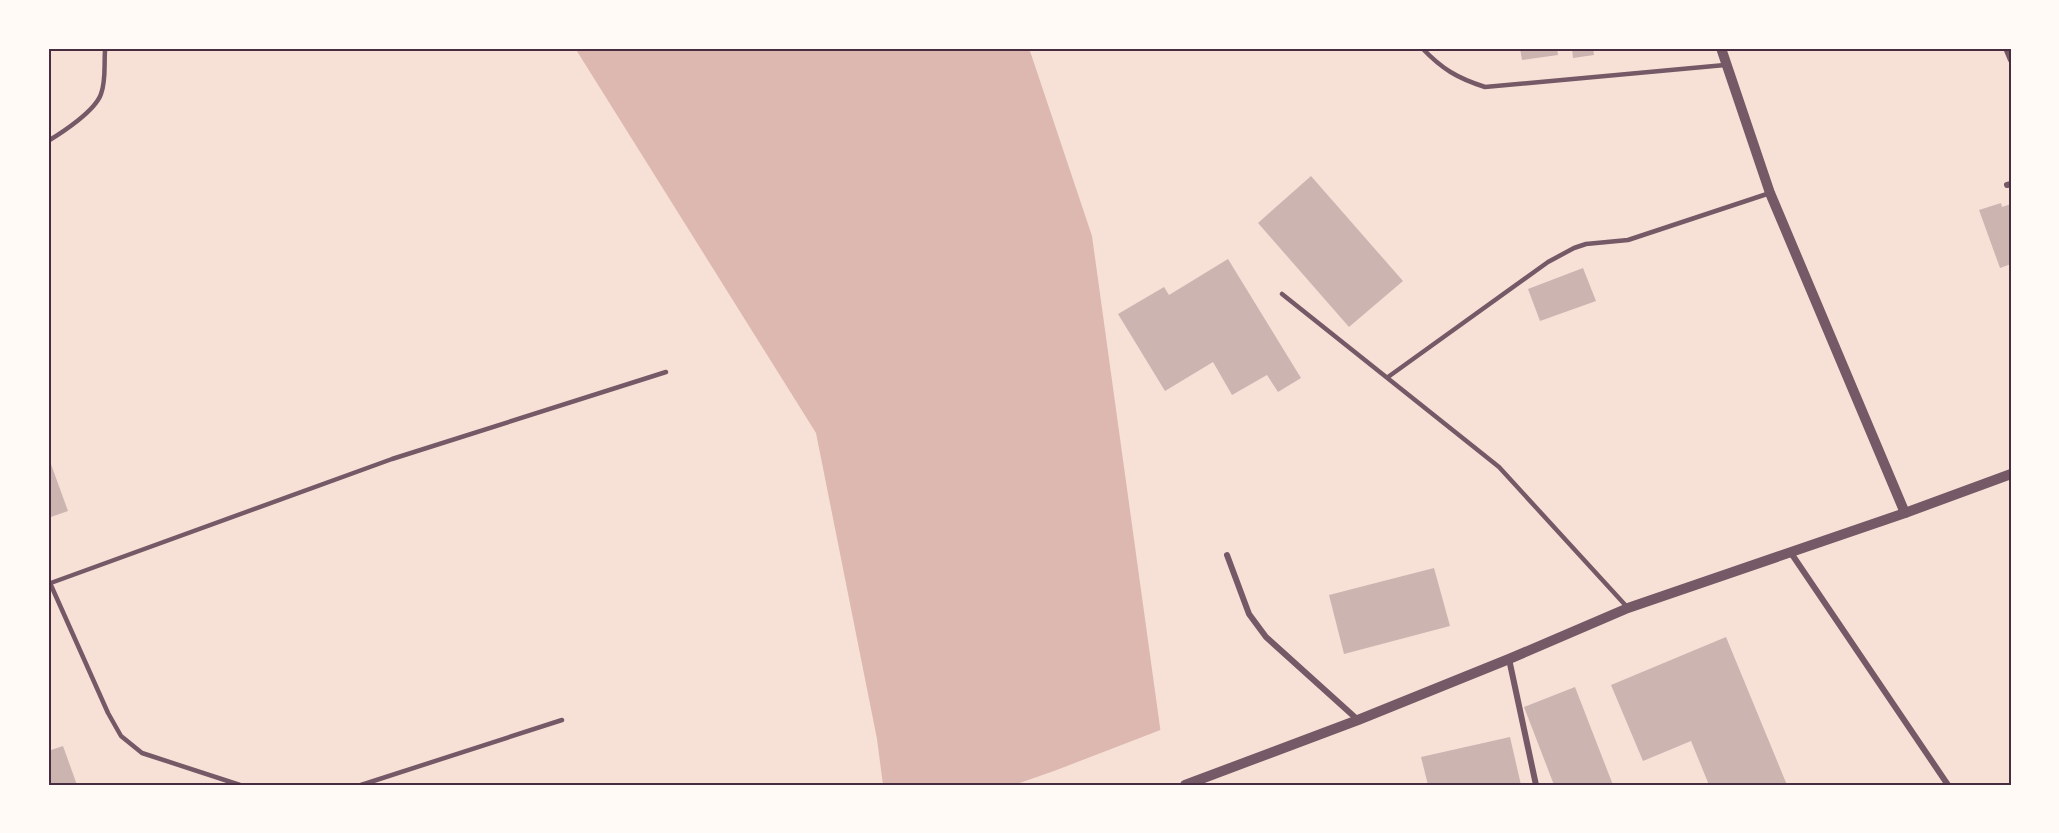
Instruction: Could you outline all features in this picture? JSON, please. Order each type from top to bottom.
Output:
[{"type":"street","points":[[1721,48],[1770,193],[1905,513]]},
{"type":"street","points":[[2006,48],[2011,60]]},
{"type":"street","points":[[1185,785],[1358,720],[1628,608],[1791,553],[2011,474]]},
{"type":"street","points":[[1791,553],[1948,785]]},
{"type":"street","points":[[1227,555],[1250,614],[1266,637],[1358,720]]},
{"type":"street","points":[[1509,659],[1536,785]]},
{"type":"lane","points":[[1422,48],[1433,60],[1460,79],[1485,87],[1728,65]]},
{"type":"lane","points":[[48,141],[84,116],[101,95],[105,51]]},
{"type":"lane","points":[[1388,377],[1548,262],[1574,248],[1586,244],[1628,240],[1770,193]]},
{"type":"lane","points":[[1282,294],[1499,467],[1628,608]]},
{"type":"lane","points":[[240,785],[142,753],[121,736],[49,584],[392,459],[666,372]]},
{"type":"lane","points":[[361,785],[562,720]]},
{"type":"shaded area","points":[[575,48],[1029,48],[1092,236],[1168,785],[883,785],[877,739],[816,433]]},
{"type":"pier","points":[[1163,729],[1171,785],[1014,785],[1054,771]]},
{"type":"building","points":[[1520,48],[1557,48],[1558,55],[1522,60]]},
{"type":"building","points":[[1572,48],[1593,48],[1594,55],[1573,58]]},
{"type":"building","points":[[1311,176],[1403,281],[1349,327],[1258,223]]},
{"type":"building","points":[[2001,203],[2002,207],[2011,204],[2011,264],[2000,268],[1979,210]]},
{"type":"building","points":[[1228,259],[1301,378],[1278,392],[1267,375],[1232,395],[1213,362],[1165,391],[1118,314],[1164,287],[1169,295]]},
{"type":"building","points":[[1583,268],[1596,301],[1540,321],[1528,289]]},
{"type":"building","points":[[48,456],[68,511],[48,518]]},
{"type":"building","points":[[1434,568],[1450,626],[1344,654],[1329,595]]},
{"type":"building","points":[[1726,637],[1787,785],[1709,785],[1691,741],[1643,761],[1611,685]]},
{"type":"building","points":[[1575,687],[1613,785],[1554,785],[1524,707]]},
{"type":"building","points":[[1510,737],[1521,785],[1428,785],[1421,757]]},
{"type":"building","points":[[63,746],[77,785],[48,785],[48,751]]}]
